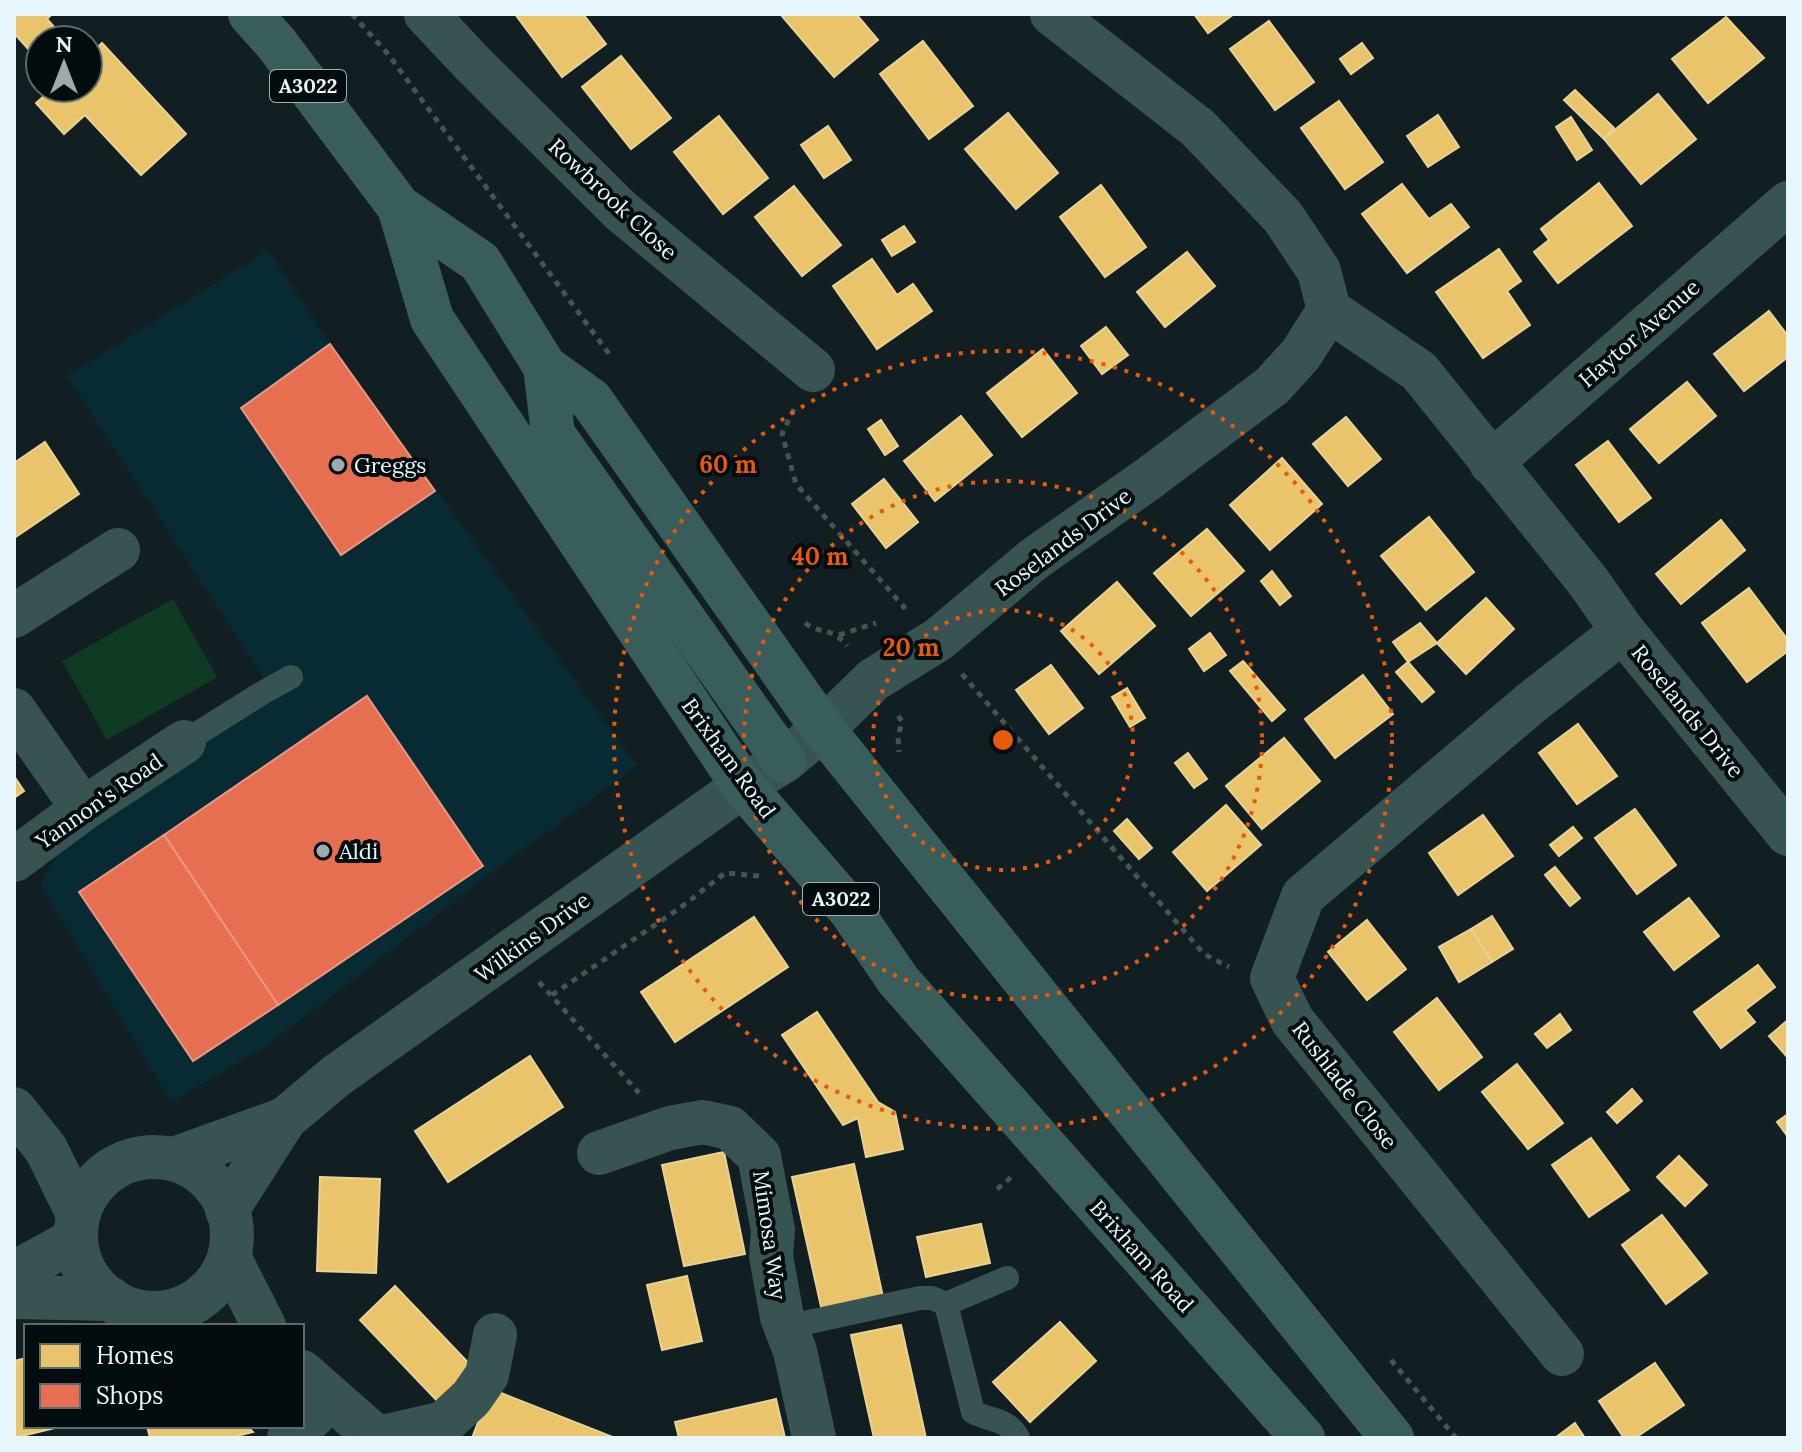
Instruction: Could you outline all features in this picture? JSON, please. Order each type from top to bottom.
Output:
[{"type":"main road","name":"Brixham Road","points":[[250,14],[276,43],[399,207],[432,319],[743,786],[851,911],[898,980],[1303,1438]]},
{"type":"main road","points":[[399,207],[480,262],[545,367],[591,400],[823,729],[1392,1438]]},
{"type":"main road","points":[[545,367],[553,434],[784,761]]},
{"type":"street","name":"Rowbrook Close","points":[[426,14],[621,211],[813,370]]},
{"type":"street","points":[[1052,14],[1198,128],[1283,217],[1319,271],[1329,310]]},
{"type":"street","name":"Haytor Avenue","points":[[1491,463],[1788,203]]},
{"type":"street","name":"Roselands Drive","points":[[784,761],[823,729],[873,680],[939,639],[1034,559],[1272,386],[1301,354],[1329,310],[1419,371],[1587,580],[1623,631],[1788,834]]},
{"type":"street","points":[[14,616],[118,550]]},
{"type":"street","points":[[1272,978],[1303,896],[1531,703],[1623,631]]},
{"type":"street","points":[[14,710],[83,809]]},
{"type":"street","name":"Yannon's Road","points":[[14,860],[83,809],[184,742]]},
{"type":"street","name":"Wilkins Drive","points":[[227,1210],[285,1119],[336,1076],[743,786],[784,761]]},
{"type":"street","name":"Rushlade Close","points":[[1272,978],[1292,1020],[1562,1354]]},
{"type":"street","points":[[14,1109],[46,1149],[77,1226],[83,1268],[99,1290],[129,1308],[152,1312],[190,1305],[217,1285],[230,1259],[227,1210],[217,1190],[197,1170],[174,1159]]},
{"type":"street","name":"Wilkins Drive","points":[[123,1163],[145,1157],[174,1159],[285,1119]]},
{"type":"street","name":"Mimosa Way","points":[[599,1153],[670,1128],[703,1122],[730,1128],[759,1156],[773,1230],[771,1256],[814,1438]]},
{"type":"street","points":[[46,1149],[82,1159],[123,1163]]},
{"type":"street","points":[[14,1273],[77,1226],[84,1198],[97,1181],[123,1163]]},
{"type":"street","points":[[230,1259],[263,1324]]},
{"type":"street","points":[[14,1297],[111,1299]]},
{"type":"street","points":[[190,1305],[229,1324]]},
{"type":"street","points":[[304,1409],[316,1385],[378,1438],[444,1423],[471,1398],[487,1375],[495,1335]]},
{"type":"lane","points":[[184,742],[291,677]]},
{"type":"lane","points":[[786,1327],[920,1298],[932,1298],[946,1304],[1007,1278]]},
{"type":"lane","points":[[946,1304],[973,1412],[1004,1422],[1018,1438]]},
{"type":"path","points":[[352,14],[388,54],[621,370]]},
{"type":"path","points":[[813,370],[782,434],[796,484],[904,607],[896,613]]},
{"type":"path","points":[[799,619],[811,628],[839,635],[879,622]]},
{"type":"path","points":[[839,635],[873,680]]},
{"type":"path","points":[[961,673],[1204,954],[1242,974],[1272,978]]},
{"type":"path","points":[[902,721],[906,714]]},
{"type":"path","points":[[552,995],[680,908],[725,873],[760,876],[788,891],[813,866]]},
{"type":"path","points":[[510,953],[552,995],[670,1128]]},
{"type":"shaded area","points":[[268,250],[330,344],[637,766],[499,867],[267,1046],[171,1102],[40,884],[83,809],[270,688],[67,376]]},
{"type":"green space","points":[[173,599],[217,677],[107,740],[62,661]]},
{"type":"building: Homes","points":[[14,14],[52,14],[47,19],[51,24],[24,24],[24,44],[14,33]]},
{"type":"building: Homes","points":[[515,14],[583,14],[606,44],[562,77]]},
{"type":"building: Homes","points":[[856,14],[878,40],[834,77],[781,15]]},
{"type":"building: Homes","points":[[1194,14],[1234,14],[1208,33]]},
{"type":"building: Homes","points":[[1726,17],[1764,58],[1708,103],[1672,59]]},
{"type":"building: Homes","points":[[1269,21],[1314,82],[1275,110],[1230,49]]},
{"type":"building: Homes","points":[[923,41],[973,106],[929,139],[880,74]]},
{"type":"building: Homes","points":[[1362,43],[1373,58],[1351,74],[1340,59]]},
{"type":"building: Homes","points":[[104,45],[186,134],[141,175],[85,115],[64,134],[37,104],[104,104]]},
{"type":"building: Homes","points":[[621,56],[671,118],[631,149],[582,87]]},
{"type":"building: Homes","points":[[1575,90],[1614,128],[1604,139],[1564,100]]},
{"type":"building: Homes","points":[[1658,94],[1696,139],[1641,184],[1604,139]]},
{"type":"building: Homes","points":[[1339,101],[1383,162],[1345,189],[1301,128]]},
{"type":"building: Homes","points":[[1008,113],[1058,173],[1016,209],[965,149]]},
{"type":"building: Homes","points":[[1438,115],[1459,147],[1428,167],[1407,136]]},
{"type":"building: Homes","points":[[719,116],[768,178],[723,214],[674,152]]},
{"type":"building: Homes","points":[[1571,117],[1592,150],[1577,160],[1556,127]]},
{"type":"building: Homes","points":[[828,126],[851,160],[824,178],[801,145]]},
{"type":"building: Homes","points":[[1599,183],[1632,226],[1558,283],[1534,252],[1549,240],[1541,229]]},
{"type":"building: Homes","points":[[1402,184],[1429,219],[1451,204],[1469,227],[1407,273],[1362,214]]},
{"type":"building: Homes","points":[[1101,185],[1146,247],[1105,277],[1060,217]]},
{"type":"building: Homes","points":[[794,186],[841,245],[802,276],[755,217]]},
{"type":"building: Homes","points":[[904,226],[915,242],[892,256],[882,240]]},
{"type":"building: Homes","points":[[1499,249],[1521,281],[1507,291],[1530,325],[1483,358],[1436,292]]},
{"type":"building: Homes","points":[[1187,252],[1215,286],[1165,327],[1137,292]]},
{"type":"building: Homes","points":[[872,259],[897,295],[913,284],[932,311],[877,349],[833,286]]},
{"type":"building: Homes","points":[[1769,311],[1788,336],[1788,357],[1744,391],[1714,354]]},
{"type":"building: Homes","points":[[1106,327],[1128,355],[1102,374],[1081,346]]},
{"type":"building: Homes","points":[[1043,349],[1077,393],[1022,437],[987,393]]},
{"type":"building: Homes","points":[[1687,382],[1716,416],[1659,463],[1630,429]]},
{"type":"building: Homes","points":[[961,416],[992,455],[935,501],[904,461]]},
{"type":"building: Homes","points":[[1346,417],[1381,459],[1348,486],[1313,444]]},
{"type":"building: Homes","points":[[881,420],[898,446],[885,455],[868,429]]},
{"type":"building: Homes","points":[[1608,441],[1651,498],[1619,522],[1576,465]]},
{"type":"building: Homes","points":[[45,442],[79,494],[14,538],[14,463]]},
{"type":"building: Homes","points":[[1282,458],[1322,504],[1270,550],[1230,505]]},
{"type":"building: Homes","points":[[884,479],[918,522],[886,548],[852,504]]},
{"type":"building: Homes","points":[[1429,517],[1474,572],[1426,610],[1381,556]]},
{"type":"building: Homes","points":[[1721,520],[1745,550],[1681,604],[1656,574]]},
{"type":"building: Homes","points":[[1207,529],[1244,571],[1191,616],[1154,573]]},
{"type":"building: Homes","points":[[1272,571],[1291,596],[1280,605],[1261,581]]},
{"type":"building: Homes","points":[[1117,582],[1155,626],[1099,674],[1061,631]]},
{"type":"building: Homes","points":[[1749,588],[1788,640],[1788,651],[1747,682],[1702,623]]},
{"type":"building: Homes","points":[[1486,598],[1514,629],[1466,674],[1437,643]]},
{"type":"building: Homes","points":[[1420,623],[1437,643],[1408,662],[1393,642]]},
{"type":"building: Homes","points":[[1210,633],[1226,655],[1204,671],[1189,649]]},
{"type":"building: Homes","points":[[1243,661],[1285,710],[1272,721],[1230,671]]},
{"type":"building: Homes","points":[[1408,662],[1434,692],[1422,702],[1396,672]]},
{"type":"building: Homes","points":[[1051,665],[1083,708],[1049,734],[1016,690]]},
{"type":"building: Homes","points":[[1363,675],[1393,714],[1335,758],[1305,719]]},
{"type":"building: Homes","points":[[1127,688],[1145,718],[1130,727],[1112,697]]},
{"type":"building: Homes","points":[[1578,724],[1617,776],[1577,804],[1539,753]]},
{"type":"building: Homes","points":[[1284,738],[1320,781],[1262,829],[1226,786]]},
{"type":"building: Homes","points":[[1188,753],[1207,779],[1194,788],[1175,763]]},
{"type":"building: Homes","points":[[14,776],[24,791],[14,798]]},
{"type":"building: Homes","points":[[1226,805],[1261,845],[1207,891],[1173,852]]},
{"type":"building: Homes","points":[[1635,809],[1676,865],[1637,894],[1595,838]]},
{"type":"building: Homes","points":[[1483,815],[1513,856],[1458,895],[1429,853]]},
{"type":"building: Homes","points":[[1127,819],[1152,848],[1139,859],[1114,831]]},
{"type":"building: Homes","points":[[1573,827],[1582,838],[1559,856],[1550,845]]},
{"type":"building: Homes","points":[[1555,867],[1580,898],[1570,906],[1545,875]]},
{"type":"building: Homes","points":[[1689,898],[1719,936],[1674,970],[1644,932]]},
{"type":"building: Homes","points":[[1492,916],[1513,949],[1492,962],[1471,929]]},
{"type":"building: Homes","points":[[754,917],[788,967],[675,1042],[641,992]]},
{"type":"building: Homes","points":[[1367,920],[1406,969],[1367,1000],[1328,952]]},
{"type":"building: Homes","points":[[1471,929],[1492,962],[1459,982],[1439,947]]},
{"type":"building: Homes","points":[[1758,965],[1775,987],[1745,1010],[1755,1022],[1721,1048],[1694,1012]]},
{"type":"building: Homes","points":[[1437,998],[1482,1057],[1439,1090],[1394,1032]]},
{"type":"building: Homes","points":[[817,1012],[878,1102],[895,1112],[903,1149],[866,1157],[858,1118],[843,1125],[782,1035]]},
{"type":"building: Homes","points":[[1560,1014],[1571,1030],[1547,1048],[1535,1034]]},
{"type":"building: Homes","points":[[1788,1020],[1788,1058],[1769,1036]]},
{"type":"building: Homes","points":[[530,1056],[563,1107],[448,1182],[415,1131]]},
{"type":"building: Homes","points":[[1517,1064],[1563,1123],[1528,1149],[1482,1092]]},
{"type":"building: Homes","points":[[1632,1089],[1642,1101],[1617,1123],[1607,1112]]},
{"type":"building: Homes","points":[[1788,1114],[1788,1137],[1777,1122]]},
{"type":"building: Homes","points":[[1591,1138],[1629,1190],[1589,1217],[1552,1165]]},
{"type":"building: Homes","points":[[724,1152],[745,1254],[684,1266],[662,1165]]},
{"type":"building: Homes","points":[[1679,1156],[1707,1185],[1685,1206],[1657,1177]]},
{"type":"building: Homes","points":[[854,1164],[883,1297],[822,1311],[792,1177]]},
{"type":"building: Homes","points":[[320,1177],[380,1179],[376,1273],[317,1271]]},
{"type":"building: Homes","points":[[1662,1215],[1707,1273],[1666,1304],[1622,1245]]},
{"type":"building: Homes","points":[[981,1224],[990,1263],[926,1277],[917,1237]]},
{"type":"building: Homes","points":[[687,1276],[702,1341],[662,1350],[647,1285]]},
{"type":"building: Homes","points":[[395,1286],[479,1374],[444,1408],[360,1320]]},
{"type":"building: Homes","points":[[1060,1322],[1096,1361],[1030,1422],[993,1382]]},
{"type":"building: Homes","points":[[901,1325],[926,1438],[874,1438],[851,1335]]},
{"type":"building: Homes","points":[[24,1358],[24,1428],[55,1428],[14,1438],[14,1361]]},
{"type":"building: Homes","points":[[1655,1363],[1684,1405],[1635,1438],[1624,1438],[1599,1401]]},
{"type":"building: Homes","points":[[491,1389],[615,1438],[472,1438]]},
{"type":"building: Homes","points":[[776,1399],[785,1438],[679,1438],[675,1422]]},
{"type":"building: Homes","points":[[1575,1423],[1585,1438],[1555,1438]]},
{"type":"building: Homes","points":[[148,1428],[249,1428],[253,1432],[229,1438],[150,1438]]},
{"type":"building: Shops","points":[[330,344],[435,491],[341,555],[241,408]]},
{"type":"building: Shops","name":"Aldi","points":[[367,696],[483,866],[278,1005],[164,835]]},
{"type":"building: Shops","points":[[164,835],[278,1005],[193,1061],[79,892]]},
{"type":"place","name":"Greggs","points":[[338,465]]},
{"type":"place","name":"Aldi","points":[[323,851]]}]
